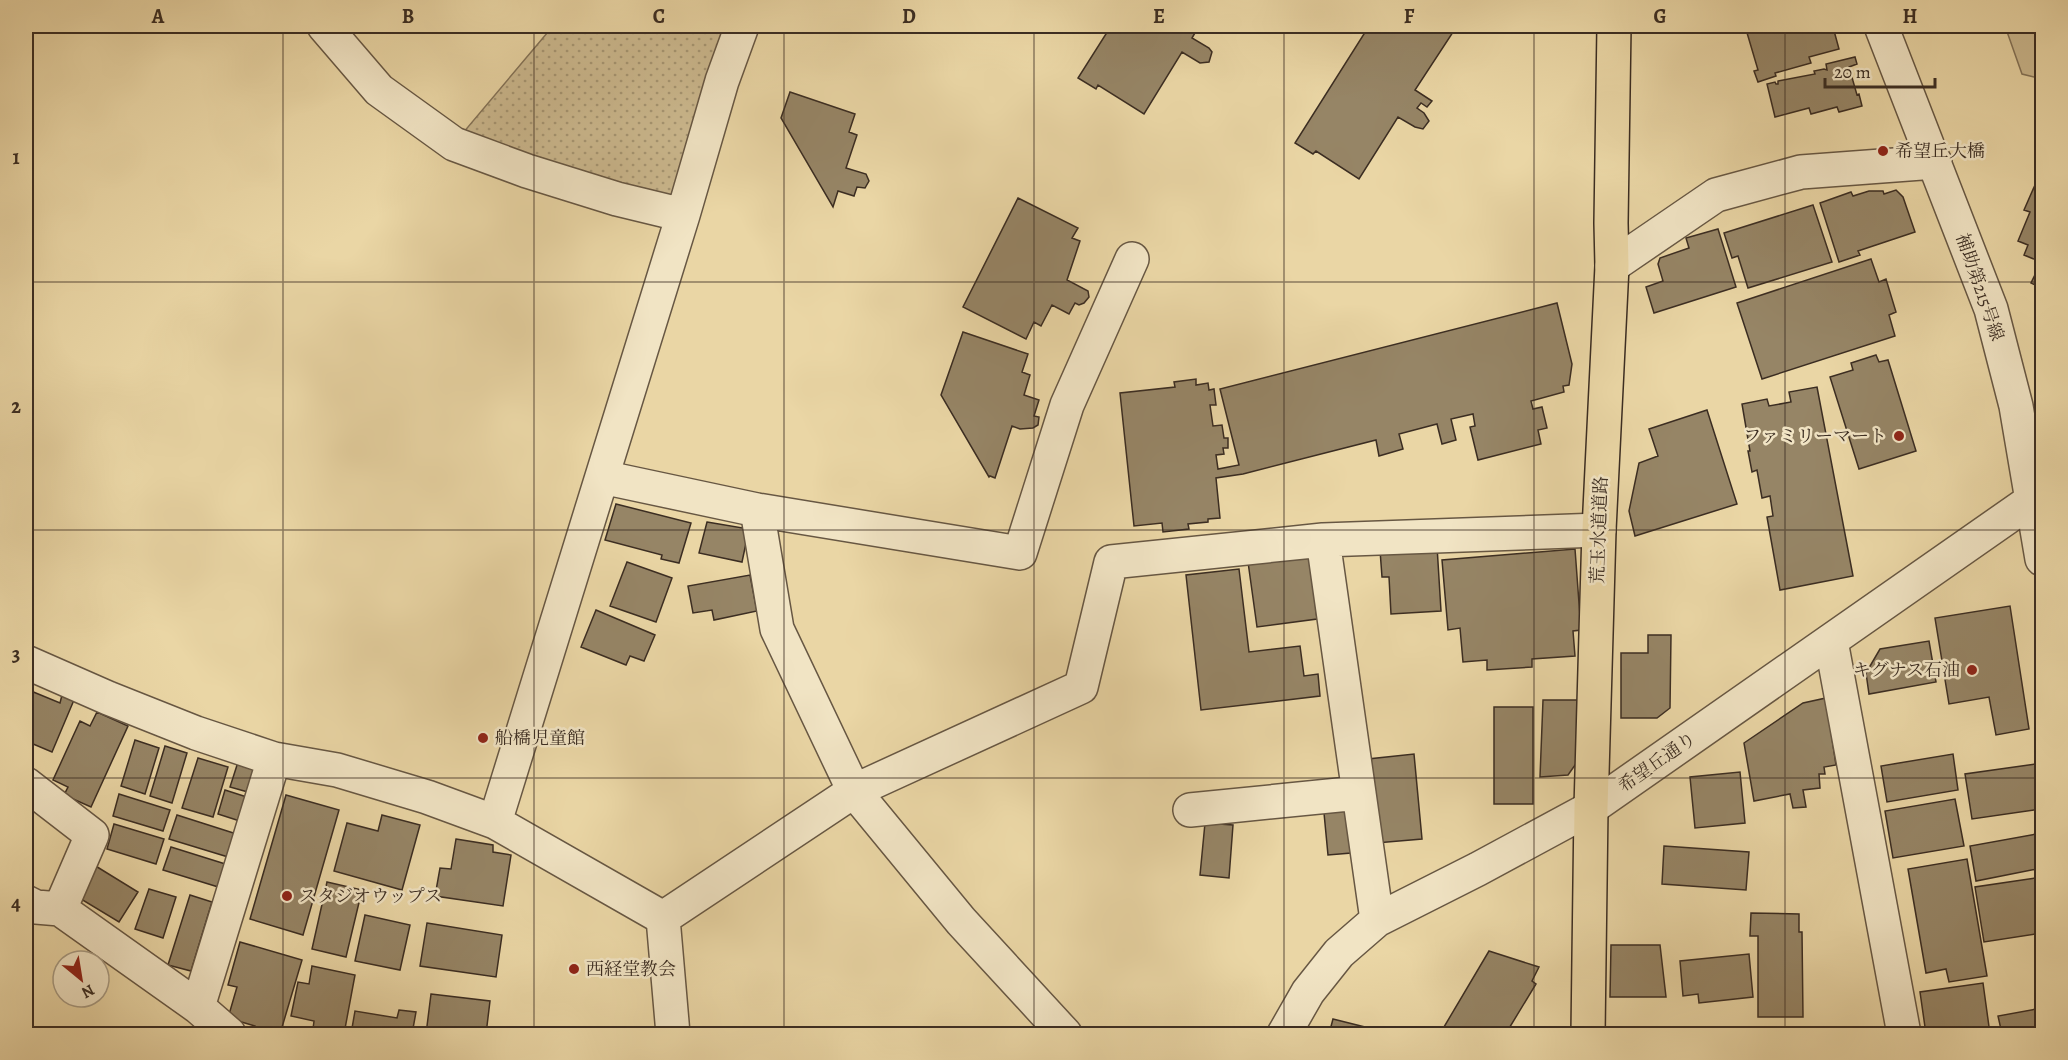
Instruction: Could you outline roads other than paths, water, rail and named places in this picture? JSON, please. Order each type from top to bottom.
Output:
[{"type":"main road","name":"荒玉水道道路","points":[[1588,1035],[1591,808],[1599,530],[1612,266],[1614,26]]},
{"type":"street","points":[[324,26],[379,90],[454,144],[527,171],[617,199],[683,215]]},
{"type":"street","points":[[495,822],[683,215],[722,81],[742,26]]},
{"type":"street","name":"補助第215号線","points":[[1881,26],[1991,309],[2038,496],[2043,559]]},
{"type":"street","points":[[1612,266],[1716,195],[1801,172],[1935,162]]},
{"type":"street","points":[[602,477],[757,510],[1020,553],[1067,405],[1132,259]]},
{"type":"street","name":"希望丘通り","points":[[1284,1035],[1308,992],[1339,953],[1377,920],[1591,808],[2038,496]]},
{"type":"street","points":[[757,510],[777,629],[854,791],[961,921],[1065,1035]]},
{"type":"street","points":[[663,918],[854,791],[1081,687],[1111,562],[1323,540],[1599,530]]},
{"type":"street","points":[[1323,540],[1377,920]]},
{"type":"street","points":[[1831,641],[1904,1035]]},
{"type":"street","points":[[26,662],[196,734],[274,759],[337,770],[427,797],[495,822],[663,918]]},
{"type":"street","points":[[198,1006],[274,759]]},
{"type":"street","points":[[26,784],[92,835],[60,909]]},
{"type":"street","points":[[1190,810],[1359,794]]},
{"type":"street","points":[[26,902],[36,907],[60,909],[198,1006],[229,1035]]},
{"type":"street","points":[[663,918],[673,1035]]},
{"type":"place","name":"希望丘大橋","points":[[1883,151]]},
{"type":"place","name":"ファミリーマート","points":[[1899,436]]},
{"type":"place","name":"キグナス石油","points":[[1972,670]]},
{"type":"place","name":"船橋児童館","points":[[483,738]]},
{"type":"place","name":"スタジオウップス","points":[[287,896]]},
{"type":"place","name":"西経堂教会","points":[[574,969]]}]
